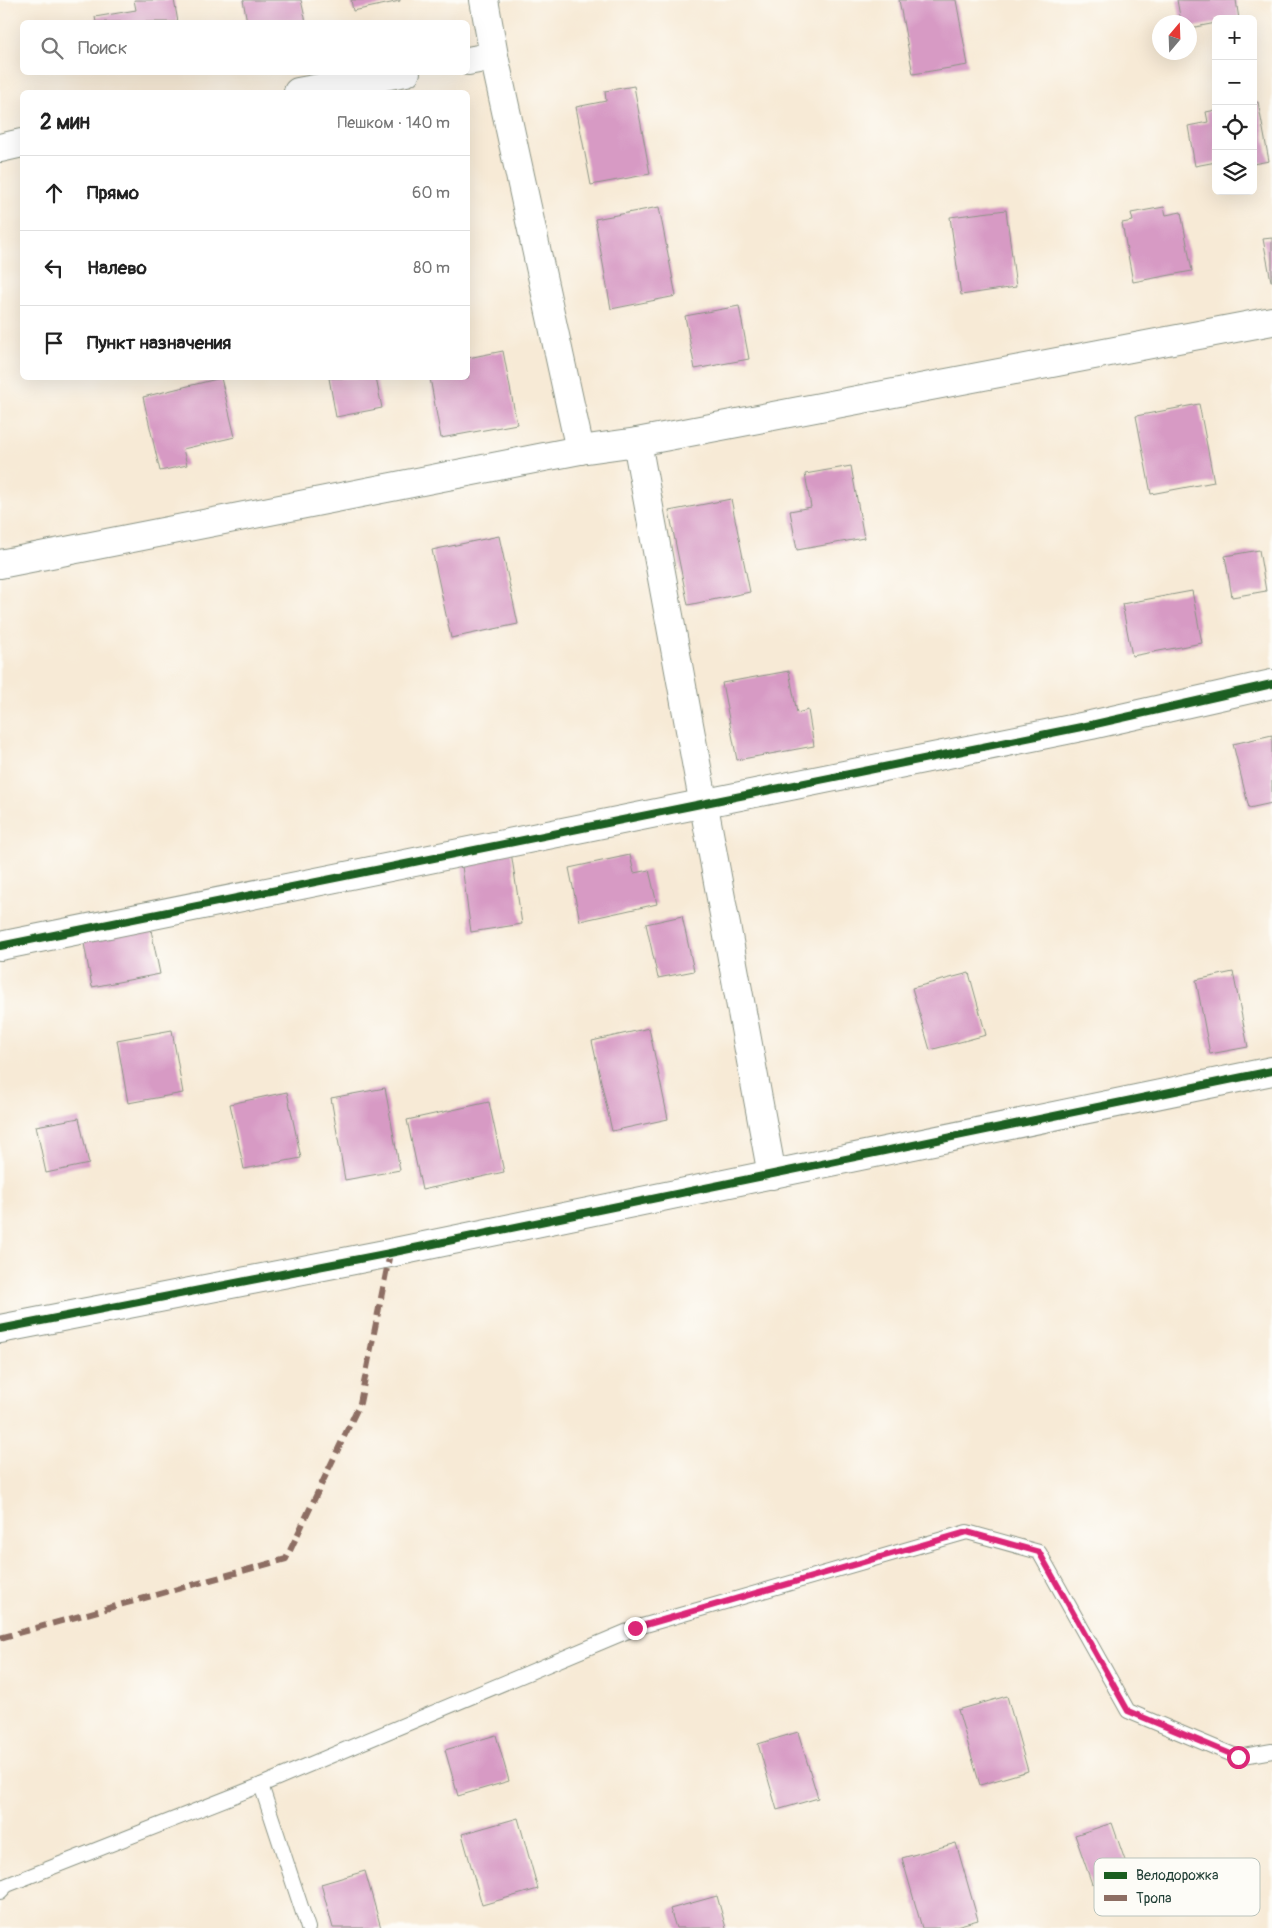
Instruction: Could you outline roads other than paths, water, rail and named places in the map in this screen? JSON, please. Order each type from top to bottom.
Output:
[{"type":"street","points":[[484,0],[480,59],[580,450]]},
{"type":"street","points":[[309,90],[390,75]]},
{"type":"street","points":[[0,148],[20,143]]},
{"type":"street","points":[[0,564],[580,450],[637,442],[1272,321]]},
{"type":"street","points":[[637,442],[772,1175]]},
{"type":"street","points":[[0,946],[1091,725],[1272,684]]},
{"type":"street","points":[[0,1329],[390,1253],[1272,1071]]},
{"type":"lane","points":[[0,1892],[7,1885],[261,1785],[635,1628],[967,1532],[1039,1552],[1128,1711],[1238,1757],[1272,1750]]},
{"type":"lane","points":[[261,1785],[308,1928]]}]
